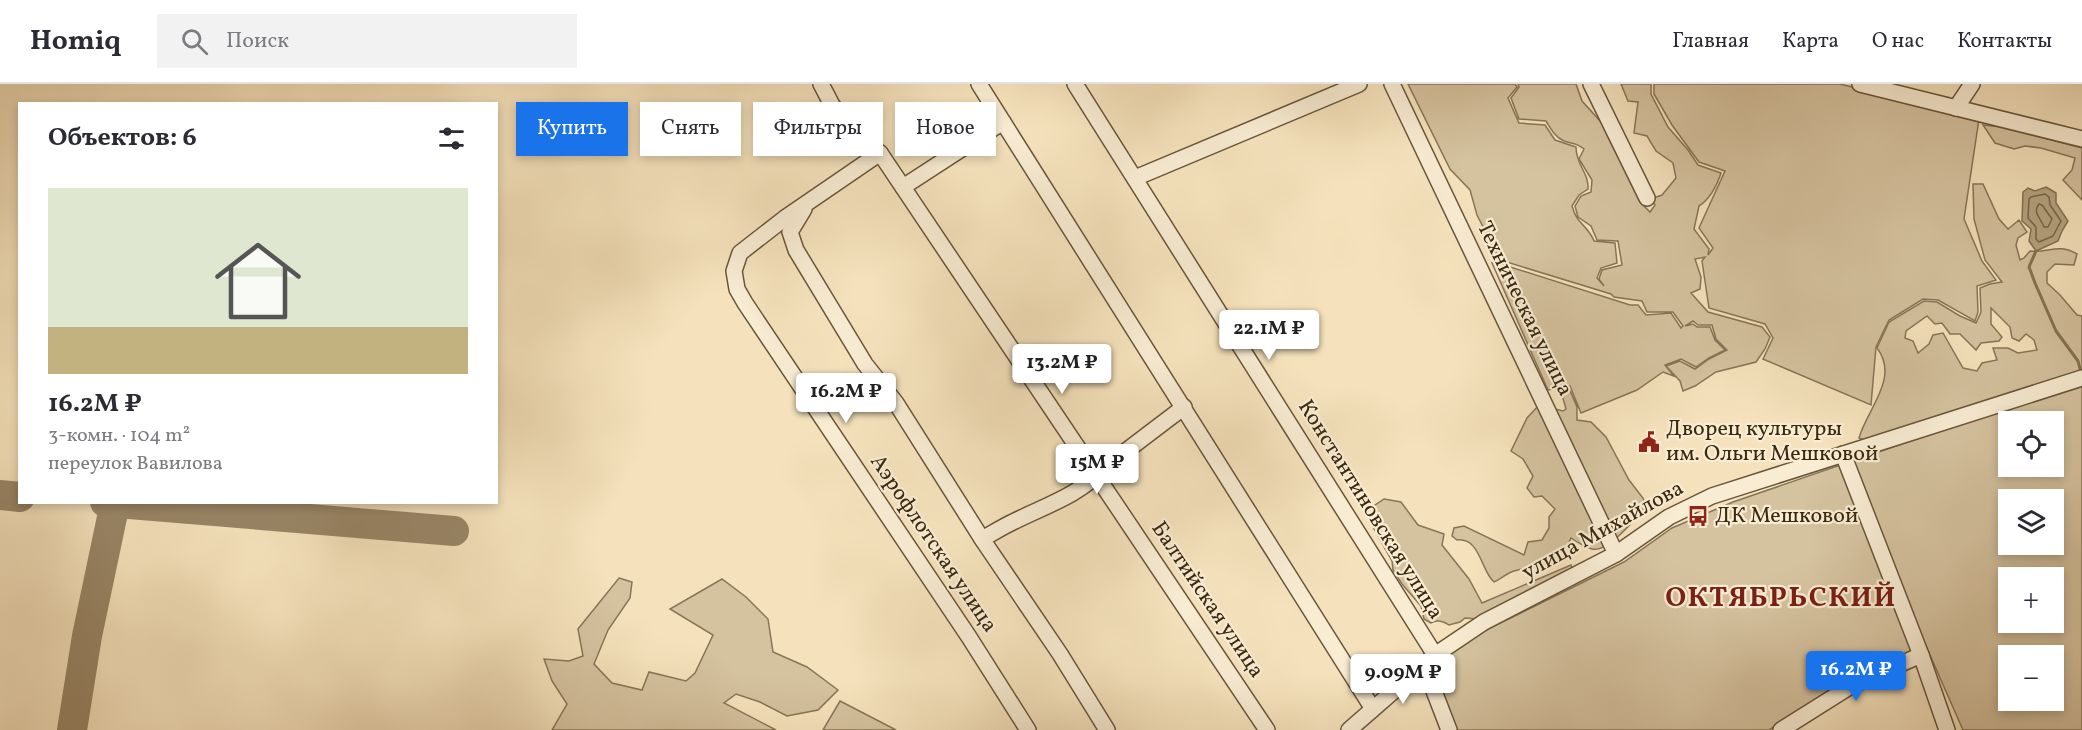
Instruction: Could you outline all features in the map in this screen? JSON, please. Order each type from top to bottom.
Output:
[{"type":"street","name":"Балтийская улица","points":[[821,84],[830,102]]},
{"type":"street","points":[[979,84],[1373,709]]},
{"type":"street","name":"Константиновская улица","points":[[1075,84],[1430,660],[1449,730]]},
{"type":"street","points":[[1135,178],[1359,84]]},
{"type":"street","name":"Техническая улица","points":[[1392,84],[1616,554]]},
{"type":"street","points":[[1591,84],[1647,198]]},
{"type":"street","points":[[1860,84],[2082,139]]},
{"type":"street","points":[[1956,108],[1972,84]]},
{"type":"street","points":[[903,187],[1003,122]]},
{"type":"street","name":"Аэрофлотская улица","points":[[876,156],[741,252],[734,271],[737,289],[969,637],[1028,730]]},
{"type":"street","name":"Балтийская улица","points":[[882,156],[1267,730]]},
{"type":"street","points":[[809,202],[790,232],[796,249],[865,364],[896,404],[982,539],[1060,654],[1107,730]]},
{"type":"street","name":"улица Михайлова","points":[[1349,730],[1430,660],[1484,622],[1616,554],[1669,517],[1712,496],[2081,378]]},
{"type":"street","points":[[982,539],[1016,520],[1056,504],[1096,476],[1184,407]]},
{"type":"street","points":[[1843,454],[1921,655],[1947,730]]},
{"type":"street","points":[[1781,730],[1851,686],[1921,655]]},
{"type":"shaded area","points":[[1408,84],[1515,84],[1517,87],[1508,98],[1519,123],[1545,125],[1555,140],[1576,147],[1578,159],[1587,178],[1588,189],[1579,195],[1572,206],[1574,212],[1594,241],[1615,243],[1617,263],[1601,268],[1597,278],[1604,286],[1599,279],[1602,270],[1622,265],[1618,241],[1597,240],[1591,226],[1578,217],[1575,206],[1581,196],[1591,192],[1592,180],[1579,159],[1584,149],[1558,137],[1546,121],[1519,119],[1511,98],[1519,87],[1518,84],[1576,84],[1582,101],[1601,122],[1640,202],[1650,212],[1655,205],[1651,199],[1662,195],[1676,178],[1673,163],[1656,151],[1647,136],[1634,133],[1638,102],[1628,101],[1621,84],[1651,84],[1651,94],[1668,127],[1698,165],[1721,173],[1707,200],[1699,206],[1694,229],[1709,249],[1708,255],[1713,248],[1699,228],[1725,171],[1699,162],[1672,125],[1654,94],[1654,84],[1840,84],[1979,119],[1964,219],[1982,261],[1996,280],[1977,286],[1978,312],[1975,321],[1938,300],[1923,299],[1889,320],[1876,347],[1871,405],[1763,359],[1773,338],[1765,324],[1709,308],[1702,261],[1705,257],[1695,259],[1701,277],[1700,289],[1691,293],[1708,312],[1762,327],[1770,337],[1765,349],[1756,362],[1716,372],[1683,391],[1680,381],[1666,366],[1680,361],[1695,369],[1727,350],[1716,339],[1712,325],[1698,325],[1693,321],[1685,326],[1693,324],[1697,327],[1710,327],[1715,340],[1725,350],[1709,358],[1696,367],[1681,359],[1665,365],[1674,376],[1663,372],[1637,390],[1581,413],[1570,386],[1568,386],[1577,407],[1577,420],[1591,422],[1606,437],[1646,506],[1606,546],[1592,549],[1571,538],[1566,549],[1554,561],[1514,571],[1494,582],[1471,544],[1452,536],[1454,528],[1464,526],[1524,555],[1528,542],[1542,540],[1549,528],[1549,517],[1555,509],[1542,496],[1534,497],[1527,488],[1533,476],[1523,459],[1511,451],[1527,418],[1539,405],[1563,411],[1566,409],[1560,388],[1548,390],[1492,263],[1630,305],[1638,305],[1646,315],[1671,313],[1681,328],[1683,326],[1673,312],[1647,312],[1642,301],[1614,297],[1611,294],[1500,260],[1477,215],[1470,190],[1450,169]]},
{"type":"shaded area","points":[[1983,125],[2003,127],[2082,148],[2082,200],[2063,180],[2072,170],[2075,158],[2041,148],[2025,146],[2014,149],[1995,143]]},
{"type":"shaded area","points":[[1973,184],[1983,184],[1999,219],[2008,229],[2019,220],[2027,232],[2018,238],[2016,245],[2020,260],[2030,251],[2064,249],[2077,254],[2074,265],[2055,264],[2047,272],[2047,283],[2077,315],[2082,316],[2082,374],[1867,441],[1859,438],[1884,382],[1883,359],[1877,348],[1889,322],[1924,301],[1937,302],[1976,323],[1981,312],[1980,288],[2002,282],[1985,260],[1974,219]],"holes":[[[1991,308],[2010,327],[2012,338],[2019,341],[2026,334],[2034,340],[2037,350],[2018,353],[2008,348],[1993,348],[1997,360],[1982,363],[1977,371],[1963,368],[1943,333],[1933,335],[1929,344],[1918,353],[1913,341],[1905,338],[1906,331],[1927,316],[1935,324],[1942,323],[1950,334],[1960,334],[1976,350],[1981,343],[1999,341],[2002,337],[1991,324]]]},
{"type":"shaded area","points":[[2082,382],[2082,730],[1963,730],[1926,646],[1844,683],[1769,730],[1455,730],[1431,668],[1482,632],[1624,562],[1672,528],[1733,502]]},
{"type":"shaded area","points":[[1384,499],[1401,502],[1418,525],[1444,534],[1442,545],[1469,579],[1482,603],[1571,565],[1573,569],[1478,619],[1465,618],[1449,625],[1440,621],[1431,623],[1424,619],[1421,606],[1393,570],[1392,561],[1373,527],[1379,514],[1372,507]]},
{"type":"shaded area","points":[[619,578],[632,582],[630,598],[608,630],[594,664],[612,683],[642,690],[649,672],[686,681],[695,673],[713,635],[670,609],[722,579],[746,597],[768,619],[773,652],[807,667],[838,690],[818,710],[787,716],[760,702],[736,694],[724,703],[776,730],[552,730],[567,704],[552,681],[544,659],[569,661],[583,656],[578,629]]},
{"type":"shaded area","points":[[840,701],[896,730],[823,730]]},
{"type":"water","points":[[2046,187],[2056,193],[2056,203],[2068,221],[2058,241],[2036,251],[2029,241],[2031,229],[2022,221],[2023,192],[2028,188],[2035,191]]},
{"type":"waterway","points":[[2036,251],[2029,267],[2056,331],[2078,361],[2081,373]]},
{"type":"taxiway","points":[[0,495],[18,497]]},
{"type":"taxiway","points":[[72,730],[87,636],[115,504]]},
{"type":"taxiway","points":[[129,504],[454,531]]},
{"type":"place","name":"Дворец культуры им. Ольги Мешковой","points":[[1649,442]]},
{"type":"place","name":"ДК Мешковой","points":[[1698,516]]},
{"type":"district","name":"ОКТЯБРЬСКИЙ","points":[[1781,598]]}]
